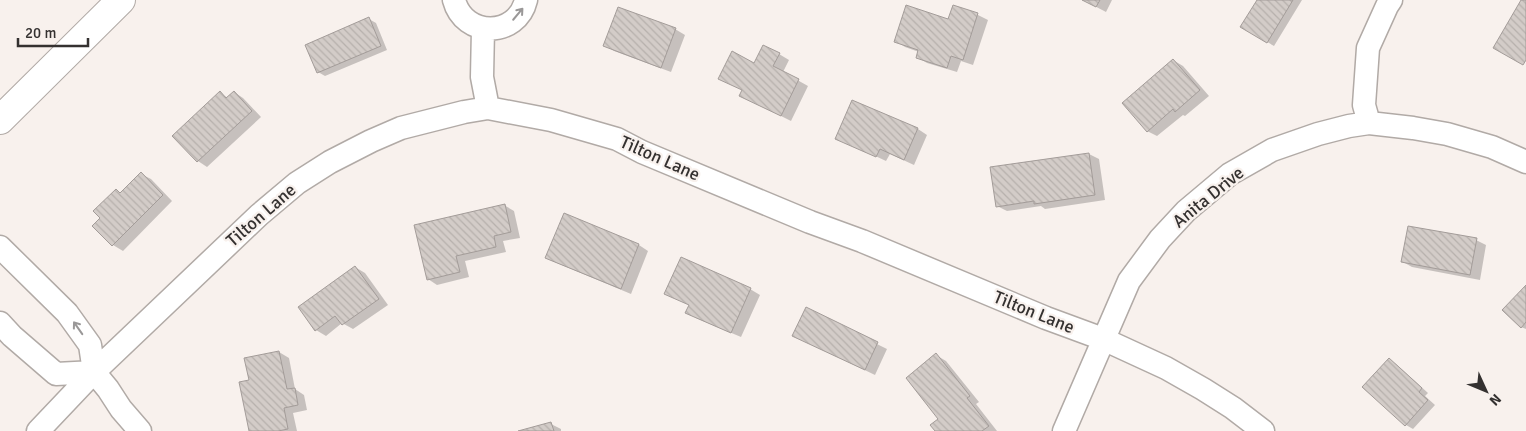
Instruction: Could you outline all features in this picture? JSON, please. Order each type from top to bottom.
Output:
[{"type":"main road","points":[[0,120],[121,0]]},
{"type":"street","points":[[454,0],[462,17],[472,25],[483,28],[496,28],[508,24],[518,16],[526,0]]},
{"type":"street","points":[[1369,123],[1364,105],[1368,48],[1391,0]]},
{"type":"street","points":[[483,28],[482,77],[488,108]]},
{"type":"street","name":"Tilton Lane","points":[[38,431],[94,372],[252,222],[297,183],[330,162],[401,128],[488,108],[552,120],[617,139],[642,152],[810,222],[862,241],[1046,318],[1103,339],[1166,368],[1196,385],[1233,408],[1264,431]]},
{"type":"street","name":"Anita Drive","points":[[1064,431],[1129,281],[1160,239],[1186,211],[1230,174],[1272,150],[1318,134],[1369,123],[1447,134],[1492,147],[1526,162]]},
{"type":"street","points":[[0,247],[67,313],[90,345],[94,372],[140,431]]},
{"type":"street","points":[[0,323],[12,336],[56,374],[94,372]]},
{"type":"building","points":[[1082,0],[1100,0],[1096,7]]},
{"type":"building","points":[[1257,0],[1293,0],[1267,43],[1240,27]]},
{"type":"building","points":[[1521,0],[1526,0],[1526,60],[1523,65],[1493,48]]},
{"type":"building","points":[[906,5],[948,19],[953,5],[978,13],[963,60],[951,56],[947,68],[916,58],[918,50],[894,42]]},
{"type":"building","points":[[618,7],[676,28],[661,68],[603,46]]},
{"type":"building","points":[[369,17],[381,46],[317,73],[305,45]]},
{"type":"building","points":[[763,45],[780,53],[773,66],[799,79],[781,116],[739,96],[742,90],[718,79],[732,51],[754,63]]},
{"type":"building","points":[[1173,59],[1200,90],[1175,112],[1173,109],[1147,132],[1122,103]]},
{"type":"building","points":[[220,91],[226,98],[234,91],[252,111],[197,162],[172,136]]},
{"type":"building","points":[[852,100],[918,128],[904,160],[880,149],[876,157],[835,139]]},
{"type":"building","points":[[1089,153],[1095,195],[1034,204],[1034,201],[996,207],[990,167]]},
{"type":"building","points":[[141,172],[163,195],[112,246],[92,226],[100,218],[93,211],[116,189],[120,193]]},
{"type":"building","points":[[505,204],[511,232],[494,236],[496,247],[456,256],[460,272],[427,280],[414,225]]},
{"type":"building","points":[[564,213],[639,244],[621,289],[545,258]]},
{"type":"building","points":[[1408,226],[1477,238],[1470,275],[1401,262]]},
{"type":"building","points":[[681,257],[751,288],[731,333],[685,313],[689,305],[664,294]]},
{"type":"building","points":[[355,266],[379,299],[342,325],[335,316],[315,331],[298,307]]},
{"type":"building","points":[[1526,285],[1526,322],[1521,328],[1502,310]]},
{"type":"building","points":[[806,307],[878,342],[865,370],[792,336]]},
{"type":"building","points":[[279,351],[287,389],[295,388],[298,405],[284,408],[288,429],[249,431],[239,382],[249,380],[244,358]]},
{"type":"building","points":[[936,353],[970,396],[967,398],[989,426],[982,431],[935,431],[930,425],[938,419],[906,378]]},
{"type":"building","points":[[1389,358],[1422,388],[1419,392],[1428,400],[1405,426],[1362,387]]},
{"type":"building","points":[[551,422],[554,431],[518,431]]}]
